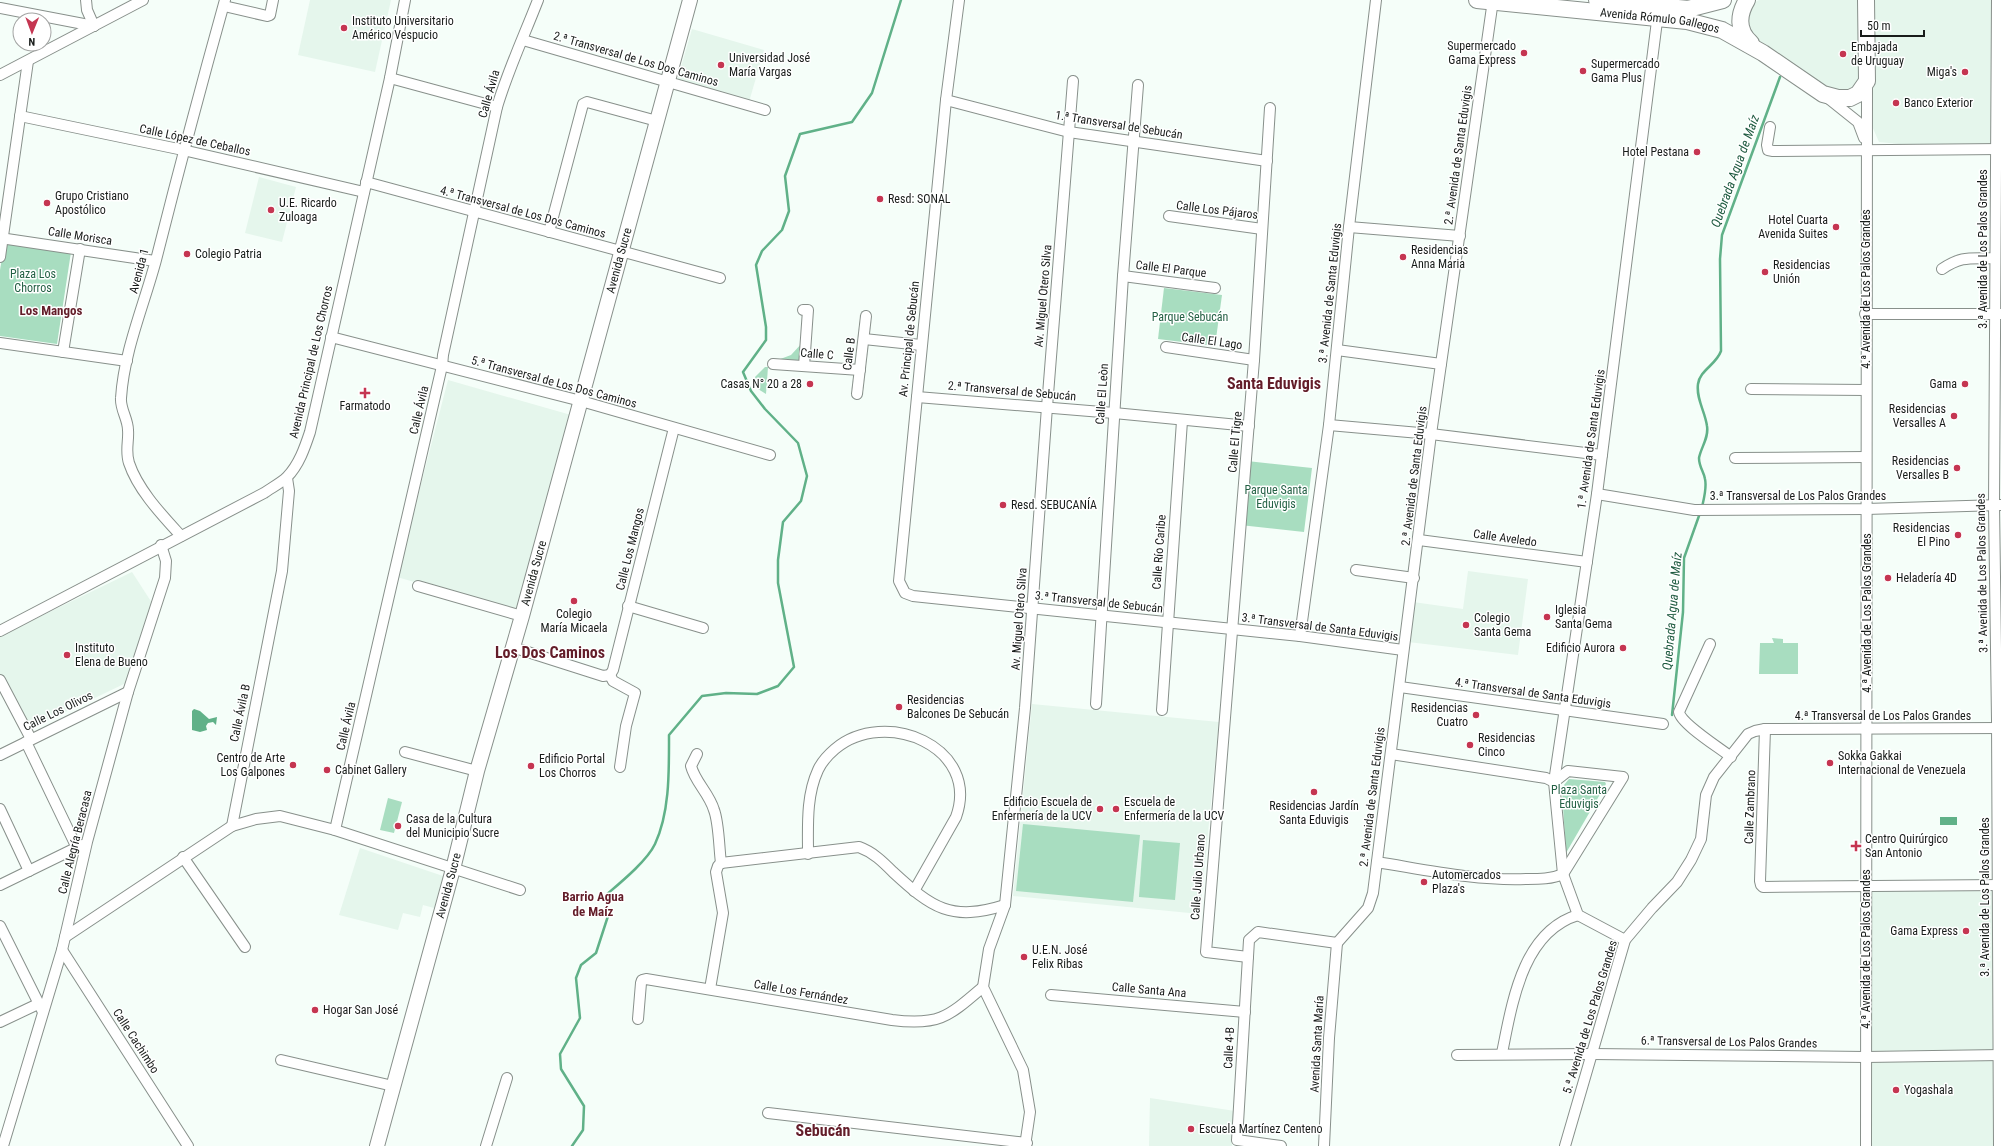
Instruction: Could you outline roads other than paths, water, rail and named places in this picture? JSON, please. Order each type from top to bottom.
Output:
[{"type":"main road","name":"Avenida Sucre","points":[[380,1145],[393,1086],[453,869],[477,771],[522,616],[657,121],[669,82],[690,0]]},
{"type":"main road","name":"Avenida Rómulo Gallegos","points":[[1597,0],[1658,13],[1722,30],[1763,52],[1823,94]]},
{"type":"main road","name":"Avenida Rómulo Gallegos","points":[[1487,1],[1658,13],[1688,9],[1723,0]]},
{"type":"main road","points":[[1747,0],[1741,11],[1740,25],[1748,40],[1763,52]]},
{"type":"main road","name":"4.ª Avenida de Los Palos Grandes","points":[[1866,0],[1867,80]]},
{"type":"main road","points":[[1823,94],[1838,98],[1850,98],[1858,94],[1867,80]]},
{"type":"street","points":[[86,0],[87,10],[94,26]]},
{"type":"street","points":[[0,76],[143,0]]},
{"type":"street","points":[[224,3],[267,16],[270,15],[273,0]]},
{"type":"street","name":"Avenida Principal de Los Chorros","points":[[0,631],[161,545],[264,493],[287,478],[299,460],[309,436],[390,78],[405,0]]},
{"type":"street","name":"Calle Ávila","points":[[335,830],[442,366],[497,107],[507,74],[523,40],[538,0]]},
{"type":"street","name":"Av. Principal de Sebucán","points":[[899,581],[946,100],[959,0]]},
{"type":"street","name":"3.ª Avenida de Santa Eduvigis","points":[[1300,636],[1329,424],[1349,227],[1376,0]]},
{"type":"street","name":"3.ª Avenida de Los Palos Grandes","points":[[1997,0],[1999,149],[1995,258],[1998,314],[1999,1146]]},
{"type":"street","name":"2.ª Avenida de Santa Eduvigis","points":[[1336,943],[1368,908],[1373,893],[1400,687],[1403,650],[1419,540],[1431,434],[1460,236],[1487,1]]},
{"type":"street","name":"Avenida 1","points":[[181,536],[152,505],[129,463],[127,449],[128,428],[123,413],[121,398],[127,361],[224,3]]},
{"type":"street","points":[[0,8],[94,26]]},
{"type":"street","name":"1.ª Avenida de Santa Eduvigis","points":[[1578,915],[1563,874],[1554,782],[1597,494],[1658,13]]},
{"type":"street","name":"2.ª Transversal de Los Dos Caminos","points":[[523,40],[765,110]]},
{"type":"street","points":[[0,257],[28,61]]},
{"type":"street","points":[[390,78],[497,107]]},
{"type":"street","name":"4.ª Avenida de Los Palos Grandes","points":[[1866,1146],[1865,885],[1867,728],[1865,314],[1867,80]]},
{"type":"street","name":"Av. Miguel Otero Silva","points":[[982,987],[989,949],[1005,905],[1025,708],[1073,81]]},
{"type":"street","name":"Calle El Leòn","points":[[1096,704],[1123,276],[1138,85]]},
{"type":"street","points":[[1823,94],[1858,122],[1861,127],[1866,149]]},
{"type":"street","name":"1.ª Transversal de Sebucán","points":[[946,100],[1069,132],[1267,162]]},
{"type":"street","points":[[549,232],[583,104],[587,102],[657,121]]},
{"type":"street","name":"Calle El Tigre","points":[[1233,629],[1254,360],[1270,108]]},
{"type":"street","name":"Calle López de Ceballos","points":[[20,116],[365,187]]},
{"type":"street","points":[[1770,127],[1766,145],[1768,150],[1773,151],[1999,149]]},
{"type":"street","name":"4.ª Transversal de Los Dos Caminos","points":[[365,187],[474,211],[720,278]]},
{"type":"street","name":"Calle Los Pájaros","points":[[1169,216],[1262,229]]},
{"type":"street","points":[[1349,227],[1460,236]]},
{"type":"street","name":"Calle Morisca","points":[[2,238],[155,261]]},
{"type":"street","points":[[63,352],[80,249]]},
{"type":"street","points":[[1942,270],[1956,260],[1995,258]]},
{"type":"street","name":"Calle El Parque","points":[[1123,276],[1215,288]]},
{"type":"street","points":[[803,310],[808,310],[804,366]]},
{"type":"street","points":[[1865,314],[1998,314]]},
{"type":"street","name":"Calle B","points":[[857,394],[866,316]]},
{"type":"street","name":"5.ª Transversal de Los Dos Caminos","points":[[331,336],[581,401],[770,455]]},
{"type":"street","points":[[864,339],[921,345]]},
{"type":"street","points":[[0,343],[127,361]]},
{"type":"street","name":"Calle El Lago","points":[[1166,348],[1254,360]]},
{"type":"street","points":[[1337,350],[1441,364]]},
{"type":"street","name":"Calle C","points":[[773,364],[860,370]]},
{"type":"street","points":[[1751,390],[1866,390]]},
{"type":"street","name":"2.ª Transversal de Sebucán","points":[[917,397],[1114,412],[1182,421],[1249,426]]},
{"type":"street","name":"Calle Río Caribe","points":[[1162,710],[1182,421]]},
{"type":"street","points":[[1329,424],[1431,434],[1602,455]]},
{"type":"street","name":"Calle Los Mangos","points":[[610,675],[613,670],[674,428]]},
{"type":"street","points":[[1735,458],[1866,457]]},
{"type":"street","name":"Calle Ávila B","points":[[232,826],[282,571],[289,491],[287,478]]},
{"type":"street","name":"3.ª Transversal de Los Palos Grandes","points":[[1597,494],[1694,510],[1866,509],[1998,505]]},
{"type":"street","name":"Calle Aveledo","points":[[1419,540],[1587,562]]},
{"type":"street","name":"Calle Alegría Beracasa","points":[[3,1146],[41,1008],[62,950],[87,842],[128,692],[165,578],[166,561],[161,545]]},
{"type":"street","points":[[1356,570],[1414,578]]},
{"type":"street","name":"3.ª Transversal de Sebucán","points":[[899,581],[905,593],[913,596],[1233,629]]},
{"type":"street","points":[[418,586],[522,616]]},
{"type":"street","points":[[628,606],[703,628]]},
{"type":"street","name":"3.ª Transversal de Santa Eduvigis","points":[[1233,629],[1300,636],[1403,650]]},
{"type":"street","name":"Calle Julio Urbano","points":[[1233,629],[1214,831],[1206,952],[1248,957]]},
{"type":"street","points":[[1710,644],[1679,712],[1686,722],[1731,757]]},
{"type":"street","points":[[512,647],[603,676],[610,675],[613,681],[635,693],[626,726],[620,767]]},
{"type":"street","points":[[0,680],[77,848]]},
{"type":"street","name":"4.ª Transversal de Santa Eduvigis","points":[[1400,687],[1663,724]]},
{"type":"street","name":"Calle Los Olivos","points":[[0,755],[128,692]]},
{"type":"street","name":"4.ª Transversal de Los Palos Grandes","points":[[1765,729],[1999,728]]},
{"type":"street","name":"5.ª Avenida de Los Palos Grandes","points":[[1565,1146],[1626,940],[1652,908],[1677,882],[1691,860],[1701,839],[1706,795],[1714,777],[1748,734],[1765,729]]},
{"type":"street","name":"Calle Zambrano","points":[[1765,729],[1761,885],[1763,887],[1865,885]]},
{"type":"street","points":[[808,854],[808,815],[810,802],[818,769],[826,757],[849,739],[864,733],[876,731],[900,732],[923,741],[938,750],[954,768],[961,787],[960,804],[956,817],[914,891]]},
{"type":"street","points":[[405,752],[477,771]]},
{"type":"street","points":[[697,754],[691,766],[693,776],[702,787],[715,810],[721,863],[716,872],[723,913],[710,989]]},
{"type":"street","points":[[1377,862],[1469,877],[1510,880],[1555,877],[1563,874],[1623,777],[1568,771],[1554,782],[1546,778],[1391,754]]},
{"type":"street","points":[[0,809],[29,871]]},
{"type":"street","points":[[65,937],[183,857],[232,826],[256,819],[280,816],[335,830],[520,890]]},
{"type":"street","points":[[0,885],[87,842]]},
{"type":"street","points":[[721,863],[808,854],[846,847],[859,847],[876,857],[914,891],[933,905],[950,911],[966,913],[986,911],[1005,905]]},
{"type":"street","points":[[183,857],[245,947]]},
{"type":"street","points":[[1865,885],[1999,885]]},
{"type":"street","points":[[1502,1053],[1514,993],[1527,965],[1552,927],[1567,918],[1578,915],[1626,940]]},
{"type":"street","points":[[0,926],[41,1008],[0,1022]]},
{"type":"street","points":[[1248,957],[1249,940],[1258,932],[1336,943]]},
{"type":"street","name":"Avenida Santa María","points":[[1324,1146],[1329,1038],[1336,943]]},
{"type":"street","name":"Calle Cachimbo","points":[[62,950],[188,1146]]},
{"type":"street","name":"Calle 4-B","points":[[1248,957],[1237,1140],[1281,1146]]},
{"type":"street","name":"Calle Los Fernández","points":[[638,1019],[642,980],[710,989],[885,1019],[921,1023],[933,1021],[944,1016],[982,987]]},
{"type":"street","points":[[768,1113],[1026,1145],[1030,1112],[1023,1070],[982,987]]},
{"type":"street","name":"Calle Santa Ana","points":[[1051,995],[1244,1012]]},
{"type":"street","name":"6.ª Transversal de Los Palos Grandes","points":[[1458,1055],[1502,1053],[1866,1057],[2000,1055]]},
{"type":"street","points":[[281,1060],[393,1086]]},
{"type":"street","points":[[486,1146],[508,1078]]},
{"type":"waterway","name":"Quebrada Agua de Maíz","points":[[572,1146],[583,1130],[584,1106],[561,1069],[560,1054],[580,1018],[576,978],[581,965],[596,953],[608,916],[606,895],[646,857],[655,844],[660,832],[664,818],[668,791],[669,735],[702,696],[726,693],[757,694],[778,686],[794,667],[778,583],[778,560],[783,522],[801,501],[807,476],[798,443],[765,409],[751,391],[743,372],[766,340],[766,327],[756,265],[762,251],[782,230],[789,211],[785,176],[800,134],[852,122],[872,93],[901,0]]},
{"type":"waterway","name":"Quebrada Agua de Maíz","points":[[1702,507],[1706,482],[1699,458],[1706,438],[1707,430],[1706,421],[1698,395],[1698,384],[1699,379],[1716,360],[1721,351],[1720,259],[1722,235],[1780,77]]},
{"type":"waterway","name":"Quebrada Agua de Maíz","points":[[1672,715],[1683,612],[1684,558],[1700,513]]},
{"type":"place","name":"Instituto Universitario Américo Vespucio","points":[[344,28]]},
{"type":"place","name":"Supermercado Gama Express","points":[[1524,53]]},
{"type":"place","name":"Embajada de Uruguay","points":[[1843,54]]},
{"type":"place","name":"Universidad José María Vargas","points":[[721,65]]},
{"type":"place","name":"Supermercado Gama Plus","points":[[1583,71]]},
{"type":"place","name":"Miga's","points":[[1965,72]]},
{"type":"place","name":"Banco Exterior","points":[[1896,103]]},
{"type":"place","name":"Hotel Pestana","points":[[1697,152]]},
{"type":"place","name":"Resd: SONAL","points":[[880,199]]},
{"type":"place","name":"Grupo Cristiano Apostólico","points":[[47,203]]},
{"type":"place","name":"U.E. Ricardo Zuloaga","points":[[271,210]]},
{"type":"place","name":"Hotel Cuarta Avenida Suites","points":[[1836,227]]},
{"type":"place","name":"Colegio Patria","points":[[187,254]]},
{"type":"place","name":"Residencias Anna Maria","points":[[1403,257]]},
{"type":"place","name":"Residencias Unión","points":[[1765,272]]},
{"type":"place","name":"Casas N° 20 a 28","points":[[810,384]]},
{"type":"place","name":"Gama","points":[[1965,384]]},
{"type":"place","name":"Farmatodo","points":[[365,393]]},
{"type":"place","name":"Residencias Versalles A","points":[[1954,416]]},
{"type":"place","name":"Residencias Versalles B","points":[[1957,468]]},
{"type":"place","name":"Resd. SEBUCANÍA","points":[[1003,505]]},
{"type":"place","name":"Residencias El Pino","points":[[1958,535]]},
{"type":"place","name":"Heladería 4D","points":[[1888,578]]},
{"type":"place","name":"Colegio María Micaela","points":[[574,601]]},
{"type":"place","name":"Iglesia Santa Gema","points":[[1547,617]]},
{"type":"place","name":"Colegio Santa Gema","points":[[1466,625]]},
{"type":"place","name":"Edificio Aurora","points":[[1623,648]]},
{"type":"place","name":"Instituto Elena de Bueno","points":[[67,655]]},
{"type":"place","name":"Residencias Balcones De Sebucán","points":[[899,707]]},
{"type":"place","name":"Residencias Cuatro","points":[[1476,715]]},
{"type":"place","name":"Residencias Cinco","points":[[1470,745]]},
{"type":"place","name":"Sokka Gakkai Internacional de Venezuela","points":[[1830,763]]},
{"type":"place","name":"Centro de Arte Los Galpones","points":[[293,765]]},
{"type":"place","name":"Edificio Portal Los Chorros","points":[[531,766]]},
{"type":"place","name":"Cabinet Gallery","points":[[327,770]]},
{"type":"place","name":"Residencias Jardín Santa Eduvigis","points":[[1314,792]]},
{"type":"place","name":"Edificio Escuela de Enfermería de la UCV","points":[[1100,809]]},
{"type":"place","name":"Escuela de Enfermería de la UCV","points":[[1116,809]]},
{"type":"place","name":"Casa de la Cultura del Municipio Sucre","points":[[398,826]]},
{"type":"place","name":"Centro Quirúrgico San Antonio","points":[[1856,846]]},
{"type":"place","name":"Automercados Plaza's","points":[[1424,882]]},
{"type":"place","name":"Gama Express","points":[[1966,931]]},
{"type":"place","name":"U.E.N. José Felix Ribas","points":[[1024,957]]},
{"type":"place","name":"Hogar San José","points":[[315,1010]]},
{"type":"place","name":"Yogashala","points":[[1896,1090]]},
{"type":"place","name":"Escuela Martínez Centeno","points":[[1191,1129]]},
{"type":"district","name":"Los Mangos","points":[[51,310]]},
{"type":"district","name":"Santa Eduvigis","points":[[1274,383]]},
{"type":"district","name":"Los Dos Caminos","points":[[550,652]]},
{"type":"district","name":"Barrio Agua de Maíz","points":[[593,904]]},
{"type":"district","name":"Sebucán","points":[[823,1130]]},
{"type":"park label","name":"Plaza Los Chorros","points":[[33,281]]},
{"type":"park label","name":"Parque Sebucán","points":[[1190,317]]},
{"type":"park label","name":"Parque Santa Eduvigis","points":[[1276,497]]},
{"type":"park label","name":"Plaza Santa Eduvigis","points":[[1579,797]]}]
